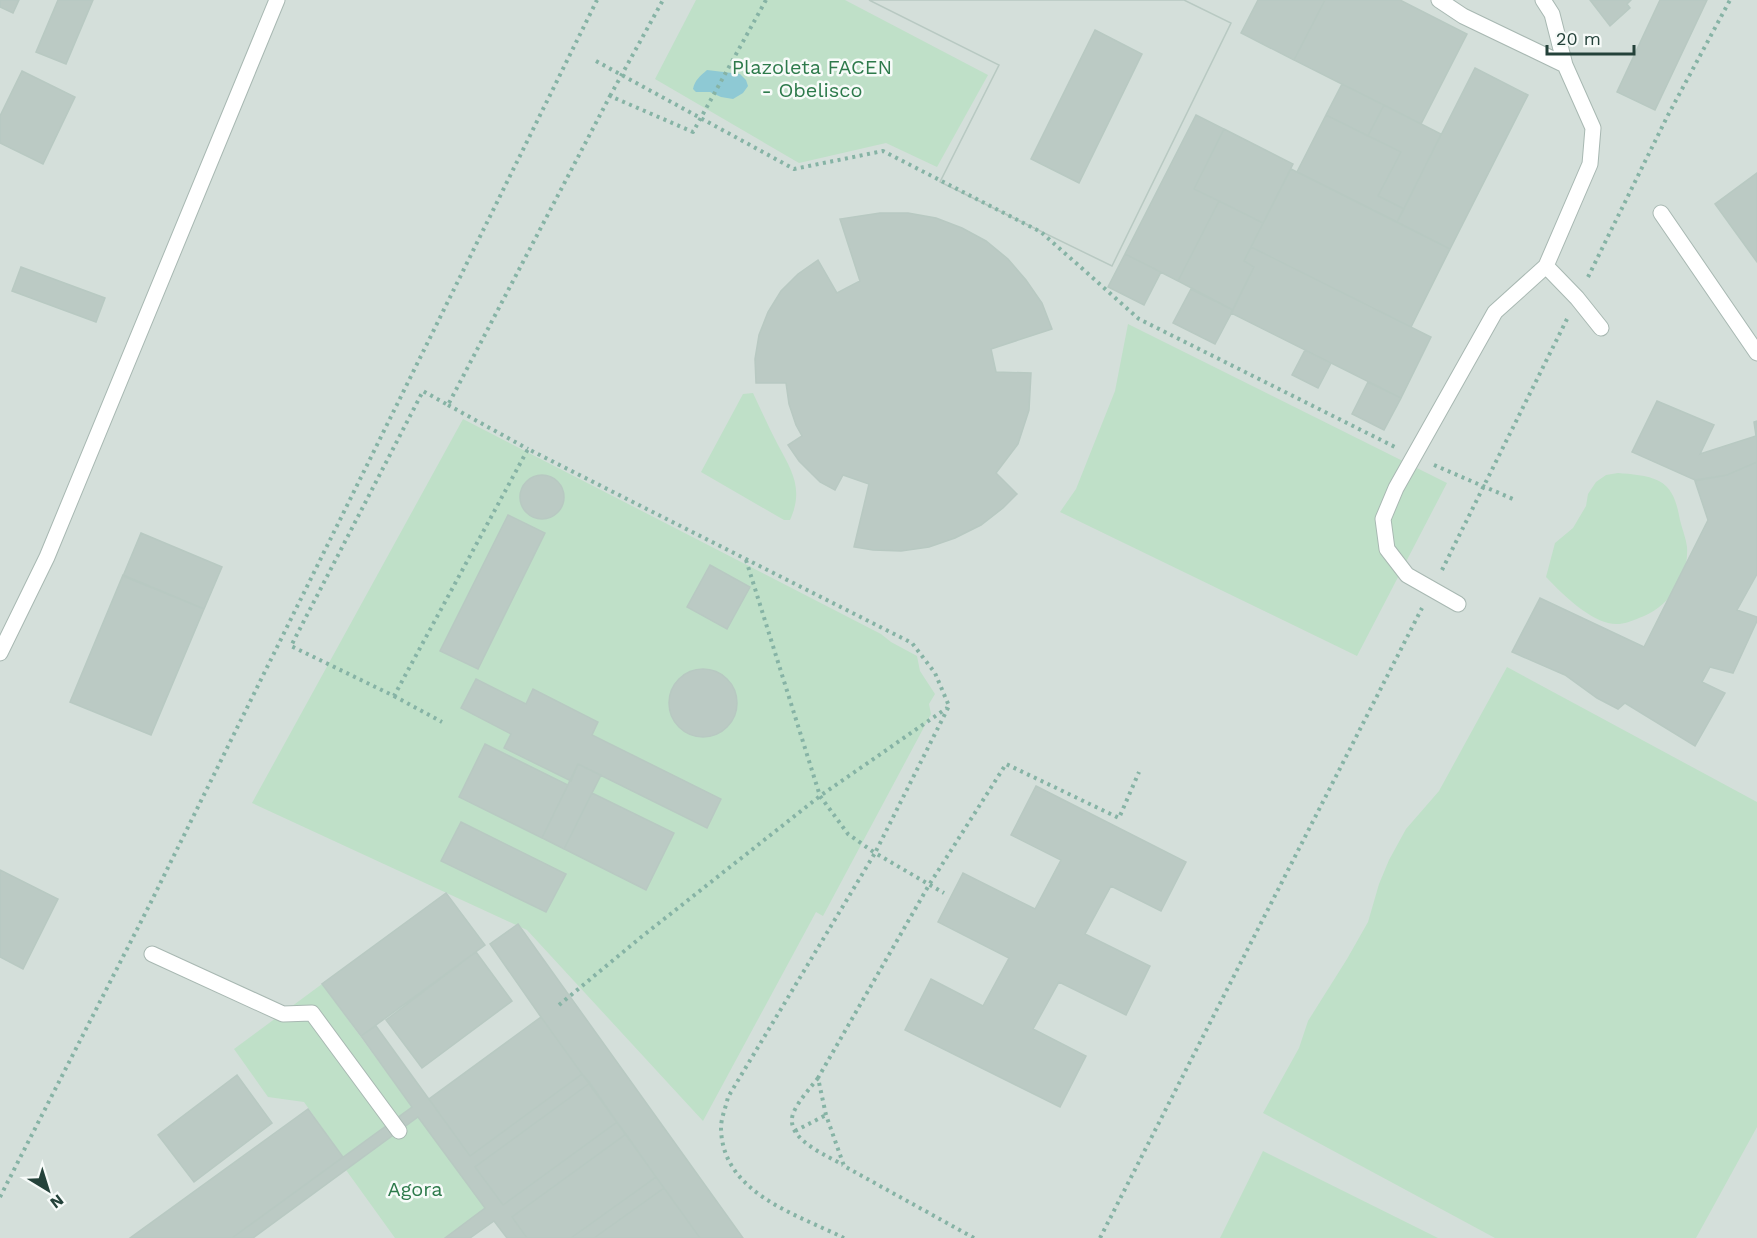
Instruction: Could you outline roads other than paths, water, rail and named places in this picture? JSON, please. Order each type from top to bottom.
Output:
[{"type":"lane","points":[[0,653],[46,557],[277,0]]},
{"type":"lane","points":[[1439,0],[1463,16],[1565,65]]},
{"type":"lane","points":[[1458,604],[1407,575],[1386,549],[1383,519],[1413,456],[1495,312],[1546,266],[1590,164],[1593,128],[1565,65],[1552,14],[1543,0]]},
{"type":"lane","points":[[1661,213],[1757,352]]},
{"type":"lane","points":[[1546,266],[1577,298],[1601,328]]},
{"type":"lane","points":[[152,954],[282,1014],[312,1013],[399,1131]]},
{"type":"water","points":[[707,70],[740,74],[748,86],[743,93],[733,99],[710,92],[696,92],[693,89],[695,83]]},
{"type":"park label","name":"Plazoleta FACEN - Obelisco","points":[[812,78]]},
{"type":"park label","name":"Agora","points":[[415,1189]]}]
